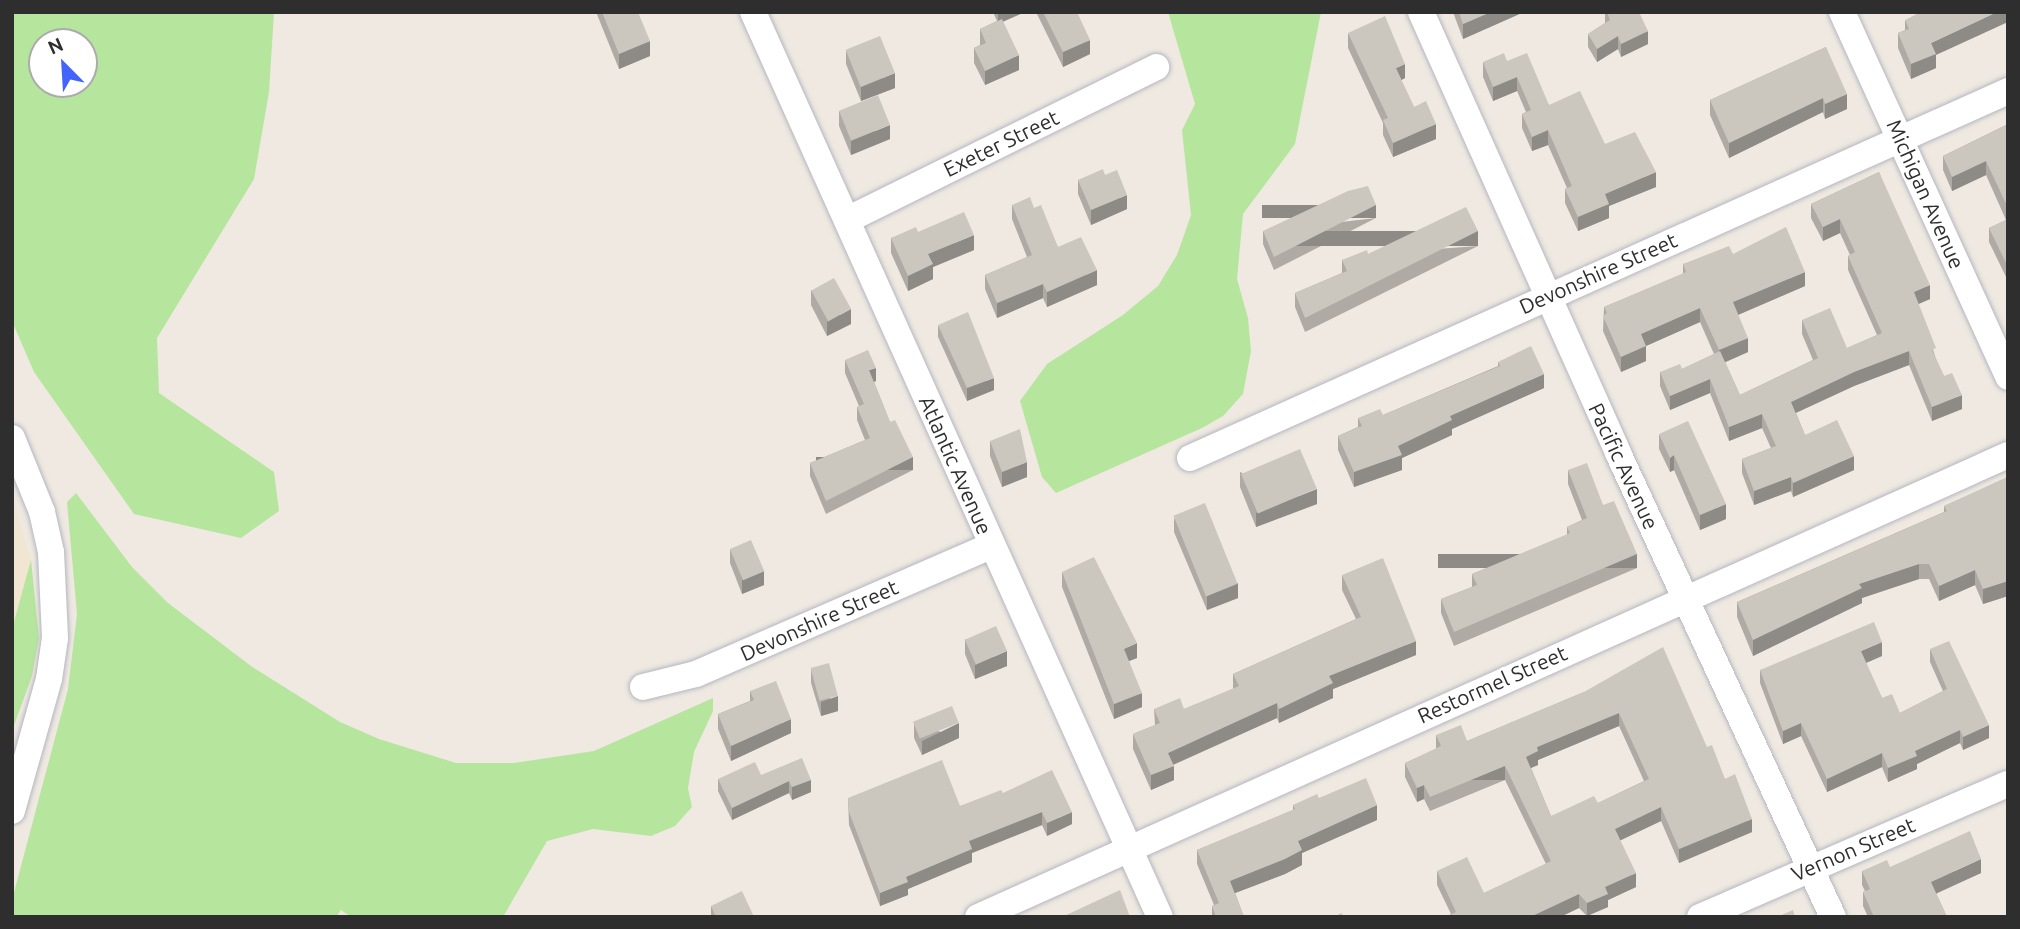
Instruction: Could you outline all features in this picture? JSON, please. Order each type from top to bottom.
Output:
[{"type":"street","name":"Atlantic Avenue","points":[[753,12],[1160,917]]},
{"type":"street","name":"Pacific Avenue","points":[[1421,12],[1547,295],[1833,917]]},
{"type":"street","name":"Michigan Avenue","points":[[1842,12],[2008,377]]},
{"type":"street","name":"Exeter Street","points":[[847,220],[1156,67]]},
{"type":"street","name":"Devonshire Street","points":[[1190,458],[1547,295],[2008,91]]},
{"type":"street","points":[[12,439],[42,512],[51,552],[55,638],[49,678],[12,811]]},
{"type":"street","name":"Restormel Street","points":[[978,917],[2008,454]]},
{"type":"street","name":"Devonshire Street","points":[[643,687],[696,674],[992,545]]},
{"type":"street","name":"Vernon Street","points":[[1700,917],[1811,867],[2008,785]]},
{"type":"shaded area","points":[[12,496],[31,560],[12,629]]},
{"type":"green space","points":[[12,12],[274,12],[269,92],[254,179],[157,338],[159,393],[274,472],[279,511],[241,538],[134,514],[34,372],[12,321]]},
{"type":"green space","points":[[1168,12],[1321,12],[1295,144],[1243,214],[1237,279],[1248,318],[1251,351],[1243,394],[1223,416],[1202,428],[1056,493],[1042,477],[1020,401],[1047,364],[1123,315],[1158,286],[1177,255],[1191,215],[1182,130],[1195,104]]},
{"type":"green space","points":[[76,493],[132,567],[168,603],[251,666],[340,722],[379,739],[456,763],[514,763],[594,751],[713,698],[713,711],[694,752],[688,788],[692,807],[675,826],[651,836],[593,829],[547,841],[503,917],[351,917],[341,910],[336,917],[12,917],[12,900],[68,689],[77,614],[67,502]]},
{"type":"green space","points":[[31,560],[39,638],[32,676],[12,731],[12,629]]},
{"type":"building","points":[[602,12],[638,12],[650,41],[619,54]]},
{"type":"building","points":[[1043,12],[1077,12],[1090,40],[1063,52]]},
{"type":"building","points":[[1459,12],[1491,12],[1463,24]]},
{"type":"building","points":[[1607,12],[1639,12],[1648,31],[1621,44],[1618,36],[1597,49],[1588,34],[1610,20]]},
{"type":"building","points":[[1921,12],[1997,12],[1931,43],[1936,54],[1911,64],[1898,33],[1909,29],[1905,20]]},
{"type":"building","points":[[1385,16],[1405,64],[1396,68],[1414,107],[1426,101],[1436,124],[1393,143],[1383,120],[1388,118],[1348,33]]},
{"type":"building","points":[[1002,19],[1019,55],[985,71],[974,48],[986,43],[980,29]]},
{"type":"building","points":[[880,36],[895,73],[861,87],[846,50]]},
{"type":"building","points":[[1826,47],[1847,94],[1825,104],[1823,98],[1729,143],[1710,100]]},
{"type":"building","points":[[1504,53],[1507,61],[1527,53],[1549,105],[1580,91],[1605,144],[1635,132],[1656,172],[1605,194],[1609,204],[1578,217],[1565,189],[1572,186],[1548,130],[1532,137],[1522,114],[1531,110],[1517,77],[1493,87],[1483,62]]},
{"type":"building","points":[[878,95],[890,125],[851,140],[839,111]]},
{"type":"building","points":[[2008,124],[2008,208],[1986,161],[1952,177],[1943,156]]},
{"type":"building","points":[[1103,169],[1105,175],[1117,170],[1127,195],[1091,210],[1078,180]]},
{"type":"building","points":[[1879,172],[1930,285],[1914,292],[1936,348],[1932,350],[1944,376],[1952,373],[1962,395],[1932,407],[1909,351],[1854,372],[1791,402],[1805,435],[1837,420],[1854,456],[1793,483],[1791,477],[1754,491],[1742,459],[1776,446],[1762,414],[1729,427],[1710,379],[1670,396],[1660,372],[1680,364],[1682,369],[1720,351],[1740,395],[1818,358],[1802,320],[1830,308],[1847,348],[1882,333],[1848,256],[1855,252],[1840,219],[1823,227],[1811,204]]},
{"type":"building","points":[[1368,186],[1376,205],[1274,257],[1263,231],[1348,191]]},
{"type":"building","points":[[1030,197],[1034,208],[1041,205],[1058,247],[1081,237],[1097,270],[1047,292],[1043,284],[997,303],[985,275],[1032,255],[1012,205]]},
{"type":"building","points":[[1466,207],[1478,231],[1305,318],[1295,293],[1347,271],[1342,260],[1367,250],[1368,254]]},
{"type":"building","points":[[964,212],[974,235],[928,254],[933,264],[908,276],[891,238],[916,227],[918,232]]},
{"type":"building","points":[[2008,219],[2008,267],[1989,228]]},
{"type":"building","points":[[1786,227],[1805,272],[1733,302],[1748,338],[1719,350],[1700,308],[1641,334],[1646,346],[1621,357],[1603,316],[1607,313],[1604,307],[1686,272],[1683,264],[1729,246],[1733,254]]},
{"type":"building","points":[[834,278],[851,309],[828,321],[811,291]]},
{"type":"building","points":[[968,312],[994,378],[967,388],[938,325]]},
{"type":"building","points":[[1531,346],[1544,374],[1450,416],[1452,420],[1398,446],[1402,455],[1354,472],[1338,436],[1362,426],[1358,418],[1380,409],[1383,415],[1500,366],[1498,362]]},
{"type":"building","points":[[868,350],[876,368],[869,370],[890,422],[895,420],[913,457],[826,501],[810,463],[870,438],[857,407],[864,404],[845,360]]},
{"type":"building","points":[[1688,421],[1726,504],[1700,515],[1674,455],[1670,458],[1659,434]]},
{"type":"building","points":[[1020,429],[1027,462],[1002,472],[990,441]]},
{"type":"building","points":[[1300,449],[1317,489],[1258,514],[1241,474]]},
{"type":"building","points":[[1587,463],[1603,505],[1614,501],[1637,554],[1454,632],[1441,599],[1477,585],[1472,574],[1570,533],[1567,527],[1587,518],[1568,470]]},
{"type":"building","points":[[2007,477],[2008,581],[1983,589],[1975,570],[1939,586],[1929,564],[1919,564],[1859,584],[1862,588],[1753,640],[1737,602],[1947,511],[1944,506]]},
{"type":"building","points":[[1205,503],[1238,584],[1206,596],[1173,516]]},
{"type":"building","points":[[751,540],[764,571],[743,580],[730,549]]},
{"type":"building","points":[[1094,557],[1137,643],[1124,649],[1142,693],[1114,704],[1062,572]]},
{"type":"building","points":[[1383,558],[1416,641],[1329,676],[1333,683],[1279,709],[1277,703],[1168,753],[1174,766],[1151,775],[1133,734],[1160,723],[1154,709],[1180,698],[1184,709],[1239,686],[1233,674],[1361,617],[1342,575]]},
{"type":"building","points":[[1874,622],[1882,642],[1861,651],[1882,698],[1892,694],[1900,713],[1947,689],[1930,649],[1949,641],[1989,725],[1963,737],[1960,730],[1915,751],[1917,756],[1888,768],[1882,753],[1827,779],[1801,723],[1783,731],[1760,670]]},
{"type":"building","points":[[996,626],[1007,651],[976,664],[965,640]]},
{"type":"building","points":[[1663,647],[1707,747],[1712,745],[1725,779],[1735,774],[1752,819],[1679,849],[1661,807],[1615,829],[1636,873],[1605,887],[1608,894],[1587,903],[1579,894],[1530,917],[1446,917],[1456,912],[1437,871],[1467,857],[1484,893],[1551,861],[1505,766],[1430,797],[1424,785],[1417,788],[1405,763],[1441,746],[1436,735],[1461,725],[1467,741],[1584,692]],"holes":[[[1619,713],[1649,779],[1598,803],[1594,796],[1551,816],[1526,757],[1538,751],[1537,747]]]},
{"type":"building","points":[[829,663],[838,696],[819,701],[811,668]]},
{"type":"building","points":[[776,681],[791,719],[731,746],[718,714],[754,700],[750,691]]},
{"type":"building","points":[[952,706],[959,723],[920,738],[913,722]]},
{"type":"building","points":[[802,758],[811,780],[792,787],[789,781],[732,808],[718,779],[755,762],[761,775]]},
{"type":"building","points":[[942,760],[960,806],[1001,790],[1003,793],[1052,770],[1072,812],[1047,823],[1042,812],[969,841],[972,849],[906,877],[908,882],[880,893],[849,812],[848,798]]},
{"type":"building","points":[[1366,778],[1377,805],[1298,841],[1302,850],[1285,859],[1230,881],[1244,917],[1216,917],[1212,906],[1219,903],[1197,850],[1295,809],[1293,805],[1317,794],[1319,798]]},
{"type":"building","points":[[1970,831],[1981,859],[1931,882],[1947,917],[1874,917],[1863,892],[1870,889],[1862,871],[1887,860],[1890,867]]},
{"type":"building","points":[[1120,890],[1130,917],[1062,917]]},
{"type":"building","points":[[742,891],[754,917],[716,917],[711,906]]},
{"type":"building","points":[[1793,910],[1795,917],[1777,917]]}]
